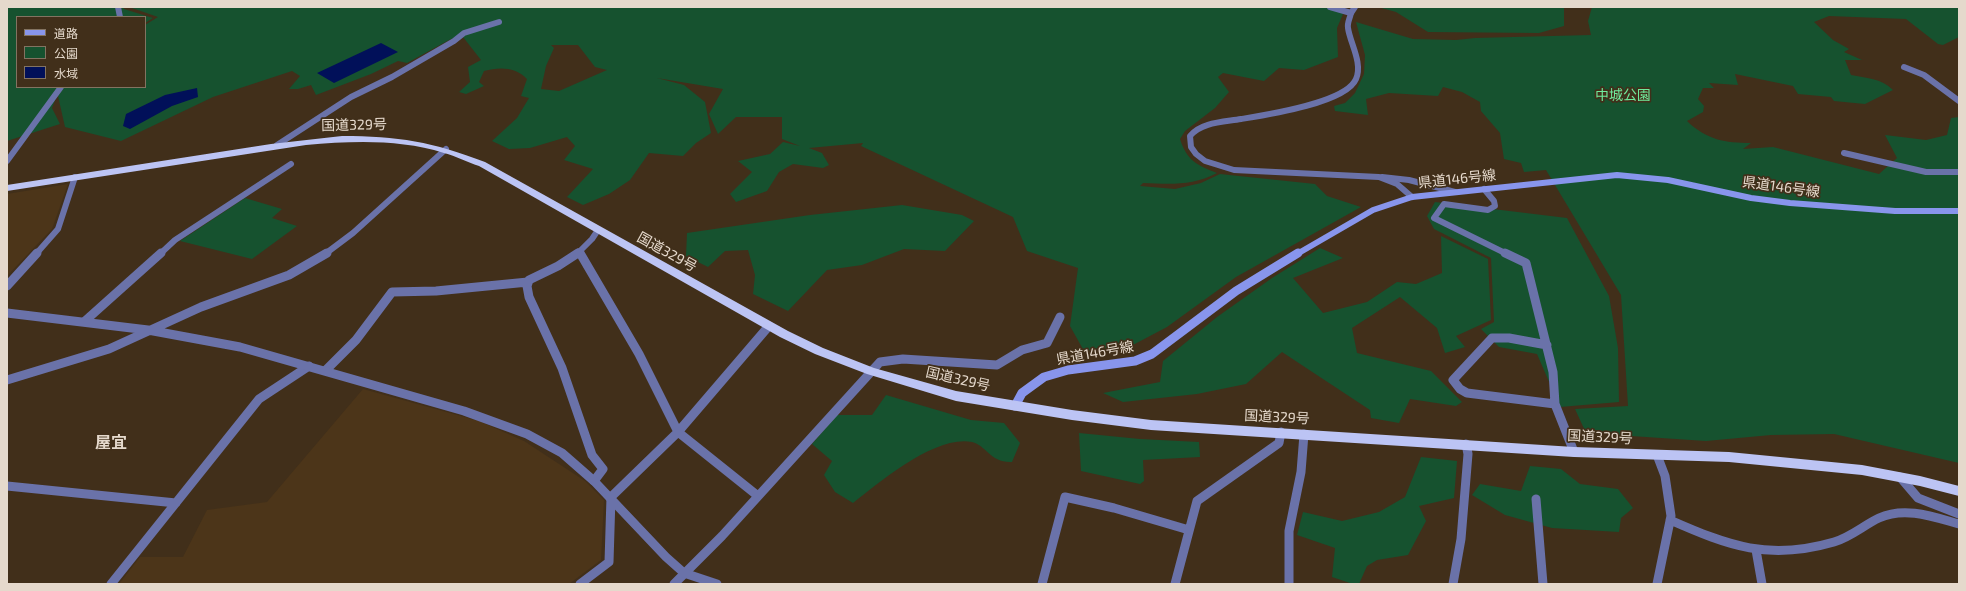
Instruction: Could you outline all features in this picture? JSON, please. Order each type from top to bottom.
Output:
[{"type":"highway","name":"国道329号","points":[[7,188],[310,141],[368,138],[422,143],[446,149],[482,164],[768,327],[819,351],[871,371],[956,396],[1072,416],[1151,425],[1281,432],[1574,452],[1729,457],[1787,462],[1862,470],[1959,491]]},
{"type":"main road","name":"県道146号線","points":[[1015,406],[1022,393],[1044,377],[1068,370],[1135,361],[1152,354],[1209,310],[1263,274],[1373,210],[1412,197],[1617,175],[1634,175],[1673,180],[1751,198],[1810,205],[1905,212],[1959,211]]},
{"type":"street","points":[[1330,7],[1351,14]]},
{"type":"street","points":[[1355,7],[1351,14],[1348,27],[1357,62],[1356,79],[1350,88],[1338,96],[1315,104],[1208,124],[1194,131],[1190,136],[1191,148],[1205,161],[1234,170],[1379,177],[1409,180],[1455,192]]},
{"type":"street","points":[[277,145],[351,97],[392,77],[454,41],[464,33],[499,22]]},
{"type":"street","points":[[1904,67],[1924,75],[1959,101]]},
{"type":"street","points":[[7,161],[18,150],[38,117],[50,104],[60,88]]},
{"type":"street","points":[[7,380],[109,349],[201,307],[289,275],[322,256],[353,233],[446,149]]},
{"type":"street","points":[[1844,153],[1926,172],[1959,172]]},
{"type":"street","points":[[85,321],[175,240],[291,164]]},
{"type":"street","points":[[7,286],[58,229],[75,177]]},
{"type":"street","points":[[1379,177],[1397,184],[1412,197]]},
{"type":"street","points":[[1484,189],[1494,201],[1495,206],[1493,208],[1488,210],[1444,204],[1434,218],[1526,262],[1553,372],[1556,404],[1574,452]]},
{"type":"street","points":[[326,370],[356,340],[392,292],[436,291],[528,282],[529,280],[557,268],[580,251],[594,239],[598,230]]},
{"type":"street","points":[[580,251],[639,354],[678,432],[758,496]]},
{"type":"street","points":[[528,282],[527,286],[529,297],[562,368],[592,455],[603,469],[594,481]]},
{"type":"street","points":[[7,313],[85,321],[148,330],[240,347],[326,370],[464,411],[527,434],[562,453],[594,481],[666,557],[684,573],[717,584]]},
{"type":"street","points":[[674,584],[722,536],[880,362],[903,359],[956,364],[997,364],[1022,350],[1047,343],[1060,317]]},
{"type":"street","points":[[580,584],[609,562],[610,498],[678,432],[768,327]]},
{"type":"street","points":[[1547,345],[1509,338],[1492,338],[1453,380],[1460,389],[1467,393],[1556,404]]},
{"type":"street","points":[[111,584],[259,399],[309,366]]},
{"type":"street","points":[[1175,584],[1197,501],[1279,443],[1281,432]]},
{"type":"street","points":[[1289,584],[1289,531],[1301,472],[1304,434]]},
{"type":"street","points":[[1453,584],[1453,577],[1461,539],[1468,454],[1466,444]]},
{"type":"street","points":[[1657,455],[1665,476],[1671,516],[1657,584]]},
{"type":"street","points":[[1900,477],[1918,498],[1959,514]]},
{"type":"street","points":[[7,486],[176,503]]},
{"type":"street","points":[[1042,584],[1065,497],[1114,508],[1189,530]]},
{"type":"street","points":[[1536,499],[1543,584]]},
{"type":"street","points":[[1670,520],[1721,541],[1756,550],[1814,547],[1835,542],[1882,517],[1900,513],[1918,512],[1959,524]]},
{"type":"street","points":[[1756,550],[1762,584]]},
{"type":"shaded area","points":[[68,184],[52,229],[7,276],[7,194]]},
{"type":"shaded area","points":[[363,389],[479,421],[524,441],[585,481],[604,500],[601,560],[569,584],[119,584],[140,557],[183,557],[207,510],[267,502]]},
{"type":"green space","points":[[7,7],[123,7],[124,9],[153,18],[146,22],[146,16],[16,16],[16,88],[60,88],[52,108],[60,124],[7,141]]},
{"type":"green space","points":[[129,7],[1346,7],[1337,28],[1338,57],[1304,70],[1279,68],[1264,81],[1223,73],[1218,77],[1229,92],[1215,108],[1185,131],[1180,139],[1186,152],[1198,165],[1217,173],[1190,182],[1172,184],[1143,183],[1140,186],[1175,189],[1201,183],[1220,174],[1315,184],[1327,196],[1361,207],[1236,277],[1167,327],[1131,346],[1084,351],[1070,326],[1078,268],[1027,251],[1013,217],[861,146],[863,143],[809,148],[822,153],[829,165],[823,168],[793,164],[779,172],[767,191],[736,202],[730,194],[752,172],[738,161],[770,154],[783,142],[800,146],[782,139],[782,117],[736,117],[718,134],[709,114],[723,89],[657,78],[684,85],[705,102],[711,133],[696,143],[683,156],[649,153],[630,180],[609,194],[583,205],[567,197],[593,169],[564,160],[575,146],[567,137],[530,148],[509,149],[492,141],[517,118],[529,98],[521,96],[527,79],[517,72],[507,69],[484,71],[479,82],[484,86],[466,94],[459,92],[470,82],[468,67],[481,60],[463,37],[451,39],[407,63],[398,61],[371,74],[316,95],[311,85],[298,89],[289,89],[300,76],[292,71],[213,97],[121,141],[65,127],[58,96],[63,88],[146,88],[146,24],[158,17]],"holes":[[[551,45],[578,45],[595,67],[607,70],[559,91],[541,89],[546,66],[554,48]]]},
{"type":"green space","points":[[1378,7],[1564,7],[1564,26],[1539,33],[1428,32],[1396,12]]},
{"type":"green space","name":"中城公園","points":[[1592,7],[1959,7],[1959,37],[1943,45],[1938,44],[1906,19],[1829,16],[1814,22],[1833,40],[1849,49],[1844,52],[1862,60],[1845,60],[1851,75],[1878,81],[1893,90],[1865,104],[1834,101],[1831,97],[1798,94],[1793,86],[1735,74],[1738,85],[1709,83],[1714,88],[1703,88],[1698,99],[1704,106],[1703,112],[1687,121],[1702,132],[1717,139],[1751,143],[1743,149],[1773,147],[1879,174],[1897,158],[1885,135],[1926,140],[1947,135],[1951,118],[1959,117],[1959,463],[1834,434],[1771,435],[1706,441],[1586,433],[1575,409],[1628,406],[1621,295],[1546,170],[1524,172],[1521,163],[1504,159],[1500,133],[1481,111],[1480,102],[1462,92],[1443,87],[1438,96],[1389,93],[1366,99],[1368,115],[1335,111],[1334,106],[1345,103],[1355,93],[1364,74],[1365,55],[1356,22],[1413,39],[1456,40],[1475,38],[1591,35],[1588,21]]},
{"type":"green space","points":[[245,198],[282,209],[272,218],[297,226],[252,259],[180,241]]},
{"type":"green space","points":[[1435,202],[1567,218],[1609,296],[1618,348],[1619,402],[1560,407],[1537,354],[1499,347],[1481,329],[1494,322],[1491,258],[1434,229],[1427,216]]},
{"type":"green space","points":[[902,205],[962,215],[974,221],[945,251],[904,249],[862,265],[827,270],[788,311],[753,294],[755,275],[748,250],[725,251],[708,267],[686,256],[687,233],[810,215]]},
{"type":"green space","points":[[1441,236],[1488,259],[1491,320],[1456,336],[1465,347],[1445,353],[1437,328],[1400,297],[1352,328],[1357,353],[1431,371],[1462,402],[1456,406],[1410,399],[1399,423],[1371,418],[1370,410],[1282,352],[1246,384],[1197,394],[1123,402],[1103,393],[1160,382],[1163,361],[1217,317],[1272,278],[1320,248],[1343,258],[1293,278],[1323,313],[1367,302],[1397,282],[1416,284],[1442,273]]},
{"type":"green space","points":[[886,395],[971,420],[1004,423],[1020,443],[1012,462],[998,460],[977,444],[972,442],[957,442],[925,453],[909,462],[853,503],[835,492],[824,475],[832,461],[812,444],[837,415],[872,415]]},
{"type":"green space","points":[[1079,433],[1140,439],[1199,442],[1200,457],[1143,460],[1144,481],[1140,484],[1081,471]]},
{"type":"green space","points":[[1421,457],[1457,461],[1454,498],[1419,506],[1426,521],[1408,555],[1377,560],[1367,566],[1359,584],[1353,584],[1332,577],[1335,548],[1297,535],[1303,512],[1342,521],[1379,512],[1405,497]]},
{"type":"green space","points":[[1530,466],[1561,469],[1580,484],[1618,489],[1633,508],[1621,518],[1619,532],[1552,528],[1505,515],[1472,495],[1480,484],[1521,491]]},
{"type":"water","points":[[381,43],[398,52],[334,83],[317,73]]},
{"type":"water","points":[[197,88],[198,97],[172,106],[130,129],[123,126],[126,114],[165,95]]},
{"type":"district","name":"屋宜","points":[[111,443]]}]
